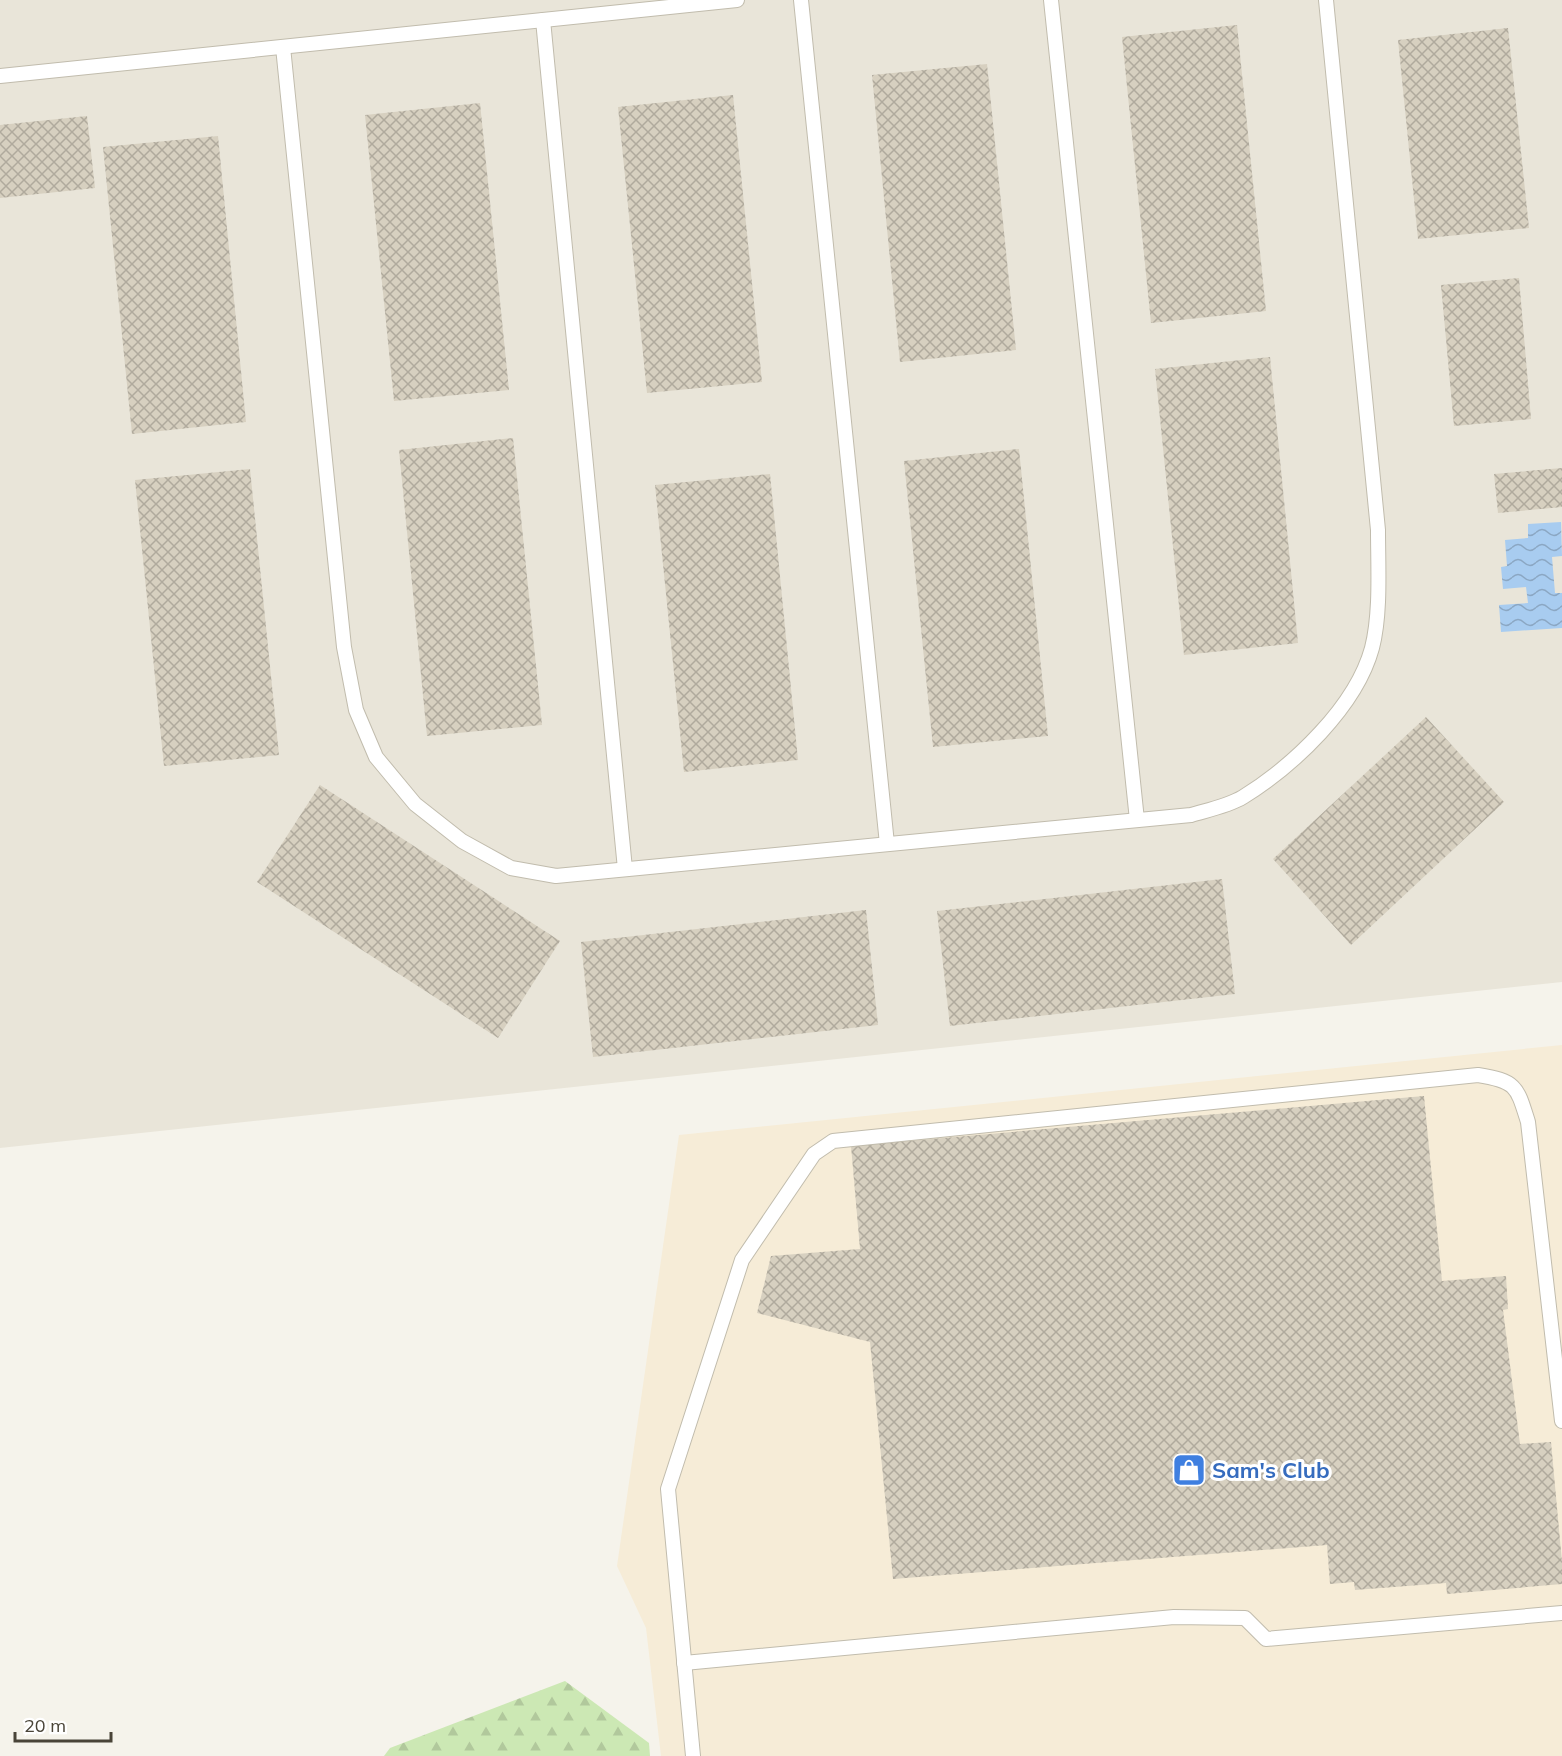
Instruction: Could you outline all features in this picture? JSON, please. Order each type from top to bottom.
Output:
[{"type":"lane","points":[[0,76],[737,0]]},
{"type":"lane","points":[[801,0],[888,844]]},
{"type":"lane","points":[[1051,0],[1137,820]]},
{"type":"lane","points":[[283,47],[344,647],[356,711],[376,757],[415,804],[462,841],[511,868],[556,876],[1191,816],[1241,799],[1279,771],[1326,727],[1358,682],[1372,648],[1378,600],[1378,530],[1326,0]]},
{"type":"lane","points":[[543,20],[625,869]]},
{"type":"lane","points":[[693,1756],[668,1489],[742,1260],[814,1154],[833,1141],[1478,1075],[1501,1078],[1518,1091],[1528,1122],[1562,1420]]},
{"type":"lane","points":[[684,1663],[1174,1617],[1245,1618],[1266,1639],[1562,1613]]},
{"type":"shaded area","points":[[0,0],[1562,0],[1562,982],[0,1148]]},
{"type":"shaded area","points":[[1562,1045],[1562,1756],[661,1756],[646,1628],[617,1566],[679,1135]]},
{"type":"green space","points":[[565,1681],[649,1743],[650,1756],[384,1756],[390,1748]]},
{"type":"water","points":[[1561,522],[1562,556],[1552,557],[1555,593],[1562,593],[1562,628],[1501,632],[1499,605],[1528,603],[1526,587],[1503,589],[1501,567],[1507,566],[1505,540],[1528,538],[1528,524]]},
{"type":"building","points":[[1237,25],[1266,311],[1151,323],[1122,37]]},
{"type":"building","points":[[1508,28],[1529,228],[1418,239],[1398,40]]},
{"type":"building","points":[[987,64],[1016,350],[900,362],[872,75]]},
{"type":"building","points":[[733,95],[762,382],[647,393],[618,107]]},
{"type":"building","points":[[480,103],[509,390],[394,401],[365,115]]},
{"type":"building","points":[[87,116],[95,188],[0,198],[0,125]]},
{"type":"building","points":[[218,136],[246,422],[132,434],[103,147]]},
{"type":"building","points":[[1519,278],[1531,419],[1454,426],[1441,285]]},
{"type":"building","points":[[1270,357],[1298,643],[1184,655],[1155,369]]},
{"type":"building","points":[[513,438],[542,725],[427,736],[399,450]]},
{"type":"building","points":[[1019,449],[1048,736],[933,747],[904,461]]},
{"type":"building","points":[[1562,468],[1562,507],[1498,513],[1494,474]]},
{"type":"building","points":[[250,469],[279,755],[164,766],[135,480]]},
{"type":"building","points":[[770,474],[798,760],[684,772],[655,485]]},
{"type":"building","points":[[1426,717],[1504,802],[1351,945],[1273,859]]},
{"type":"building","points":[[320,785],[560,941],[498,1038],[257,882]]},
{"type":"building","points":[[1222,879],[1235,994],[950,1026],[937,911]]},
{"type":"building","points":[[866,910],[878,1025],[593,1057],[581,942]]},
{"type":"building","points":[[1424,1096],[1442,1281],[1506,1276],[1508,1309],[1503,1310],[1520,1444],[1551,1442],[1562,1584],[1447,1594],[1446,1583],[1355,1590],[1354,1582],[1330,1584],[1327,1545],[893,1579],[870,1342],[757,1313],[771,1256],[860,1249],[851,1146]]},
{"type":"place","name":"Sam's Club","points":[[1189,1470]]}]
